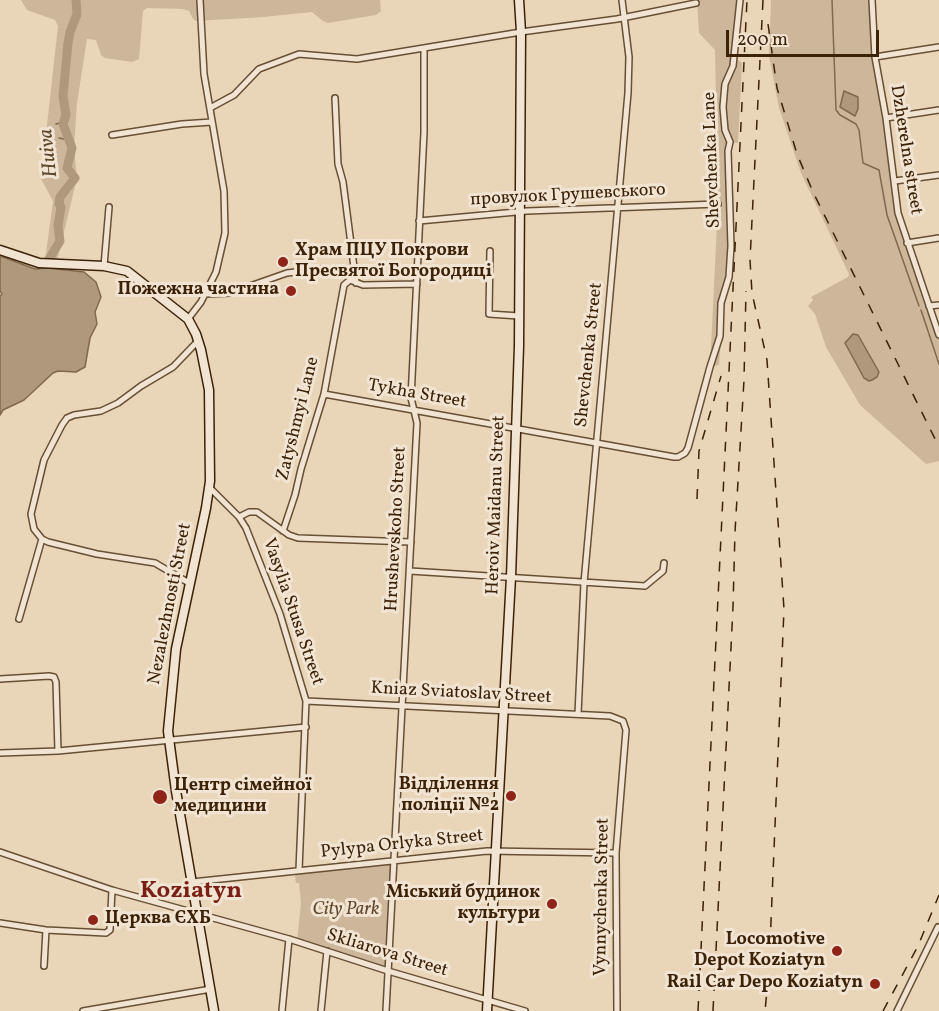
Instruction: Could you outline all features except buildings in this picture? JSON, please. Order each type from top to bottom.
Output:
[{"type":"street","points":[[0,250],[45,264],[117,268],[133,274],[188,319],[205,294],[216,272],[225,233],[224,191],[204,74],[200,0]]},
{"type":"street","name":"Heroiv Maidanu Street","points":[[487,1011],[511,577],[516,428],[521,212],[519,0]]},
{"type":"street","name":"Shevchenka Street","points":[[578,714],[584,583],[629,75],[622,0]]},
{"type":"street","name":"Shevchenka Lane","points":[[681,456],[688,448],[720,336],[721,303],[729,277],[731,238],[728,148],[730,142],[725,130],[723,106],[725,84],[734,66],[740,0]]},
{"type":"street","name":"Dzherelna street","points":[[872,0],[875,57],[886,118],[898,213],[939,335]]},
{"type":"street","points":[[210,108],[234,95],[259,69],[294,55],[357,58],[624,17],[696,3]]},
{"type":"street","points":[[875,57],[939,47]]},
{"type":"street","name":"Hrushevskoho Street","points":[[386,1011],[417,423],[411,398],[424,132],[424,48]]},
{"type":"street","points":[[335,98],[338,164],[343,182],[353,282],[363,285],[417,284]]},
{"type":"street","points":[[886,118],[939,110]]},
{"type":"street","points":[[112,135],[182,124],[212,122]]},
{"type":"street","points":[[895,181],[939,175]]},
{"type":"street","name":"провулок Грушевського","points":[[419,221],[521,212],[718,204]]},
{"type":"street","points":[[104,266],[109,207]]},
{"type":"street","points":[[908,243],[939,238]]},
{"type":"street","points":[[490,250],[489,314],[519,316]]},
{"type":"street","points":[[205,294],[230,293],[287,273],[322,269]]},
{"type":"street","name":"Zatyshmyi Lane","points":[[283,531],[296,495],[301,469],[324,394],[344,285],[353,282]]},
{"type":"street","points":[[929,306],[939,305]]},
{"type":"street","name":"Nezalezhnosti Street","points":[[188,319],[199,341],[209,390],[209,487],[171,685],[169,740],[214,1011]]},
{"type":"street","points":[[19,620],[42,539],[32,521],[33,503],[48,452],[64,422],[70,416],[101,411],[118,403],[173,367],[199,341]]},
{"type":"street","name":"Tykha Street","points":[[324,394],[674,458],[681,456]]},
{"type":"street","name":"Vasylia Stusa Street","points":[[209,487],[239,518],[251,540],[280,614],[306,701],[299,870]]},
{"type":"street","points":[[239,518],[253,511],[298,538],[411,542]]},
{"type":"street","points":[[42,539],[97,554],[154,563],[189,583]]},
{"type":"street","points":[[410,571],[645,586],[663,572],[664,563]]},
{"type":"street","points":[[0,679],[49,676],[54,678],[58,751]]},
{"type":"street","name":"Kniaz Sviatoslav Street","points":[[306,701],[615,716]]},
{"type":"street","name":"Vynnychenka Street","points":[[615,716],[623,721],[626,730],[616,852],[617,1011]]},
{"type":"street","points":[[0,753],[58,751],[306,727]]},
{"type":"street","name":"Pylypa Orlyka Street","points":[[192,882],[495,850],[616,852]]},
{"type":"street","name":"Skliarova Street","points":[[0,852],[112,890],[289,939],[525,1011]]},
{"type":"street","points":[[0,923],[46,930],[108,932],[110,930],[112,890]]},
{"type":"street","points":[[897,1011],[939,927]]},
{"type":"street","points":[[44,966],[46,930]]},
{"type":"street","points":[[282,1011],[289,939]]},
{"type":"street","points":[[321,1011],[327,951]]},
{"type":"street","points":[[83,1011],[211,989]]},
{"type":"green space","points":[[21,0],[380,0],[381,11],[376,15],[328,23],[312,12],[196,21],[189,11],[183,9],[147,8],[143,11],[139,59],[132,62],[105,58],[101,55],[96,40],[87,39],[77,103],[74,148],[77,178],[57,261],[45,261],[53,201],[41,179],[58,26],[55,20],[27,10]]},
{"type":"green space","points":[[697,0],[740,0],[735,58],[742,63],[738,143],[730,143],[729,277],[724,294],[719,365],[710,367],[718,204],[715,50],[699,33]]},
{"type":"green space","points":[[771,0],[872,0],[875,57],[898,213],[939,335],[939,461],[926,464],[860,405],[826,347],[815,314],[808,306],[813,300],[811,297],[848,277],[849,274],[801,173],[779,108],[769,56]]},
{"type":"green space","name":"City Park","points":[[393,861],[388,971],[297,942],[301,903],[299,883],[296,883],[295,876],[299,870]]},
{"type":"shaded area","points":[[844,91],[858,97],[858,109],[855,116],[840,107]]},
{"type":"shaded area","points":[[0,256],[35,269],[84,272],[96,282],[101,297],[95,312],[97,324],[90,338],[85,367],[76,372],[53,373],[24,400],[3,410],[0,415],[0,296],[2,294],[0,291]]},
{"type":"shaded area","points":[[853,334],[858,335],[879,372],[872,380],[864,378],[845,343]]},
{"type":"waterway","name":"Huiva","points":[[48,261],[60,241],[58,226],[60,197],[75,178],[67,168],[72,148],[63,124],[66,115],[63,96],[68,43],[77,14],[76,0]]},
{"type":"waterway","points":[[832,0],[836,110],[840,115],[856,124],[859,130],[863,163],[879,170],[887,215],[919,306]]},
{"type":"waterway","name":"Huiva","points":[[56,124],[63,122]]},
{"type":"waterway","points":[[59,138],[67,137]]},
{"type":"waterway","points":[[921,310],[939,364]]},
{"type":"railway","points":[[698,1011],[747,0]]},
{"type":"railway","points":[[763,0],[750,260],[752,293],[767,360],[784,609],[769,970],[765,1011]]},
{"type":"railway","points":[[768,24],[777,88],[797,154],[813,192],[939,447]]},
{"type":"railway","points":[[713,1011],[744,380],[746,291]]},
{"type":"railway","points":[[697,499],[699,451],[721,376]]},
{"type":"railway","points":[[883,1011],[918,946],[939,895]]},
{"type":"place","name":"Храм ПЦУ Покрови Пресвятої Богородиці","points":[[283,262]]},
{"type":"place","name":"Пожежна частина","points":[[291,291]]},
{"type":"place","name":"Відділення поліції №2","points":[[511,796]]},
{"type":"place","name":"Центр сімейної медицини","points":[[160,797]]},
{"type":"place","name":"Міський будинок культури","points":[[552,904]]},
{"type":"place","name":"Церква ЄХБ","points":[[93,920]]},
{"type":"place","name":"Locomotive Depot Koziatyn","points":[[837,951]]},
{"type":"place","name":"Rail Car Depo Koziatyn","points":[[875,984]]},
{"type":"district","name":"Koziatyn","points":[[191,893]]}]
